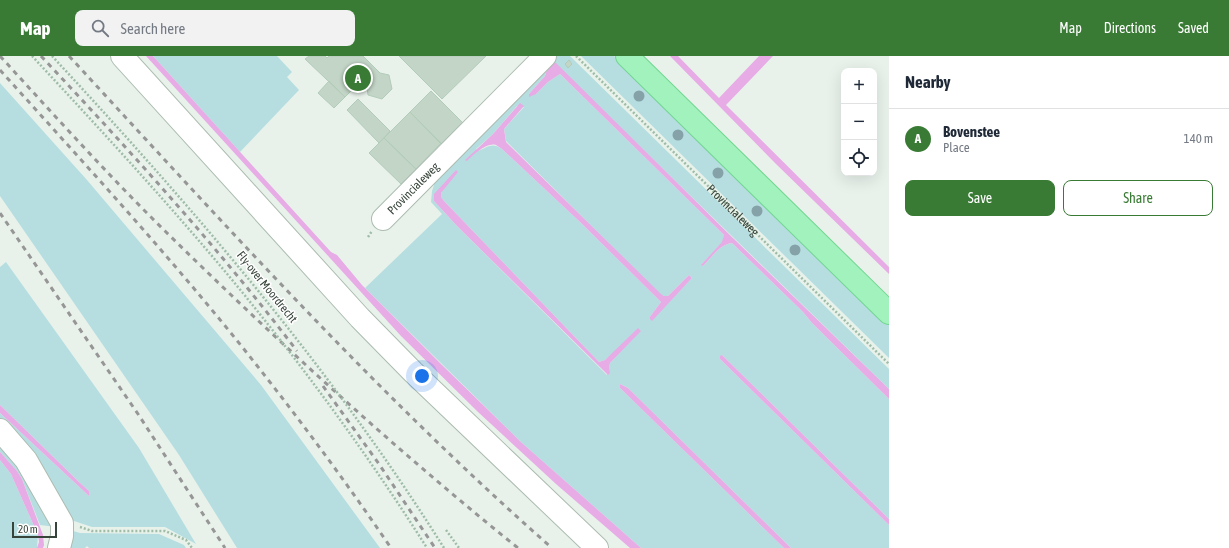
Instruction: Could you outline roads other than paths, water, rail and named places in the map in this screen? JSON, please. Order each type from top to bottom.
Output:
[{"type":"main road","points":[[627,56],[889,313]]},
{"type":"street","points":[[122,56],[360,318],[425,383],[597,548]]},
{"type":"street","name":"Provincialeweg","points":[[383,219],[545,56]]},
{"type":"street","points":[[0,430],[26,460],[62,523],[62,536],[59,548]]},
{"type":"railway","points":[[0,56],[81,145],[165,231],[294,354],[472,511],[518,548]]},
{"type":"railway","points":[[41,56],[173,200],[236,274],[297,351]]},
{"type":"railway","points":[[69,56],[245,246],[364,370],[425,431],[552,548]]},
{"type":"railway","points":[[0,70],[123,207],[214,312],[300,422],[391,548]]},
{"type":"railway","points":[[0,213],[138,414],[225,548]]},
{"type":"railway","points":[[323,386],[379,464],[435,548]]},
{"type":"place","name":"Bovenstee","points":[[358,78]]}]
